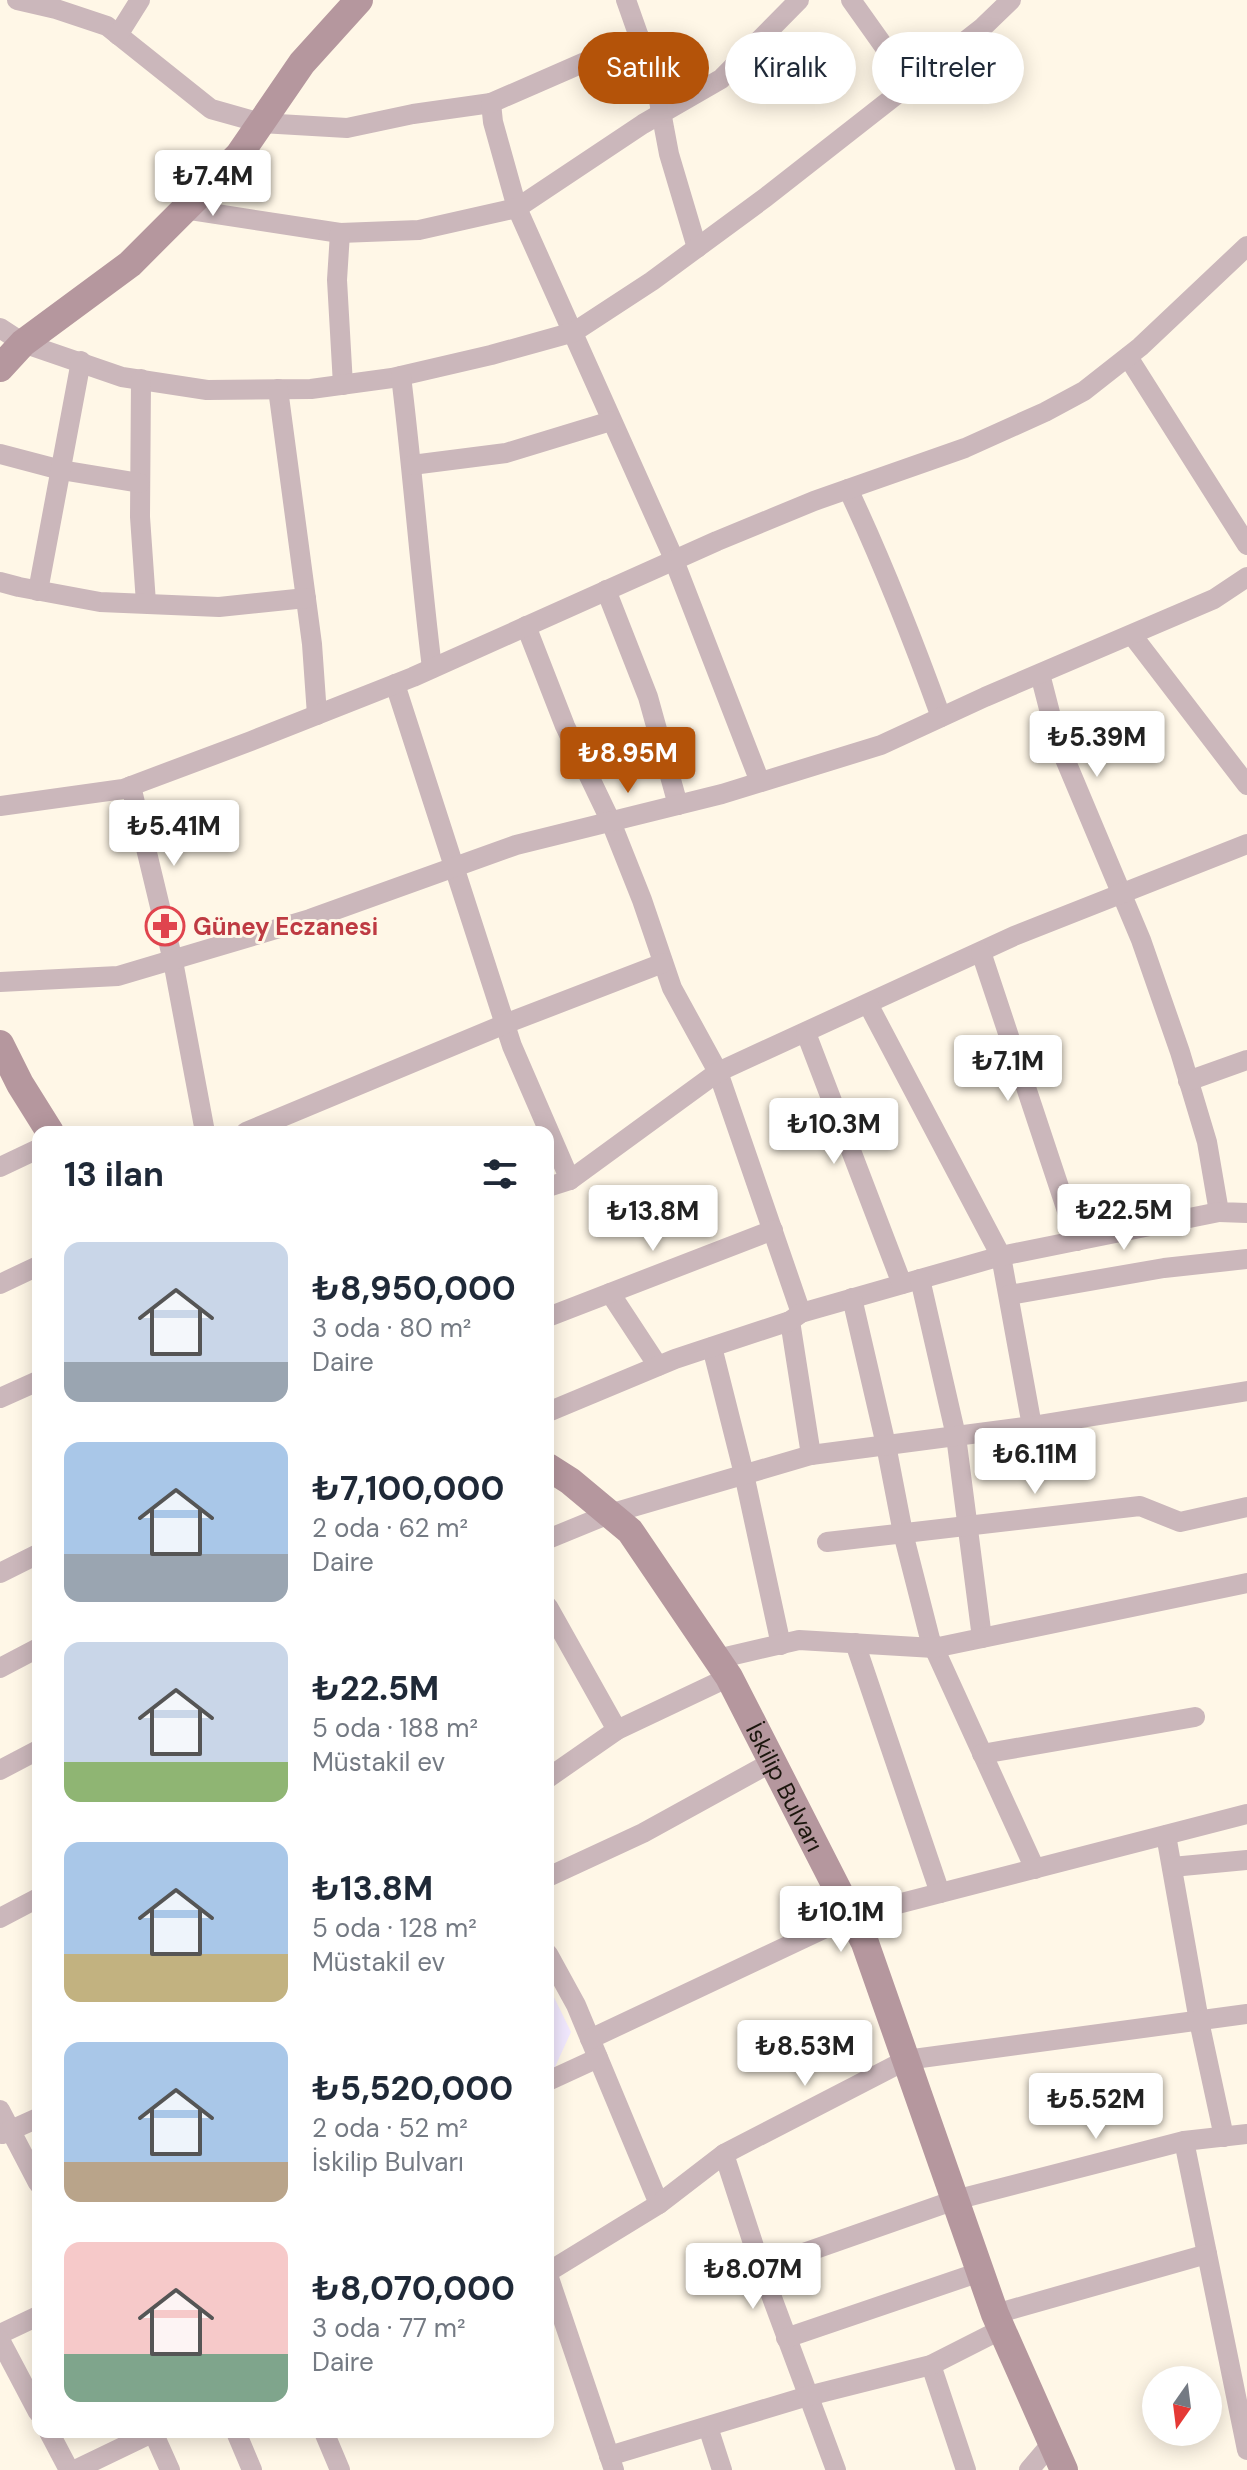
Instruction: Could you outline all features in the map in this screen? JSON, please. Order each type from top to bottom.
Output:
[{"type":"main road","points":[[0,368],[12,336],[130,264],[239,155],[302,63],[359,0]]},
{"type":"main road","points":[[0,1044],[46,1126]]},
{"type":"main road","name":"İskilip Bulvarı","points":[[554,1471],[630,1531],[723,1668],[865,1943],[998,2322],[1064,2470]]},
{"type":"street","points":[[17,0],[107,26],[211,109],[261,123],[347,128],[413,114],[491,103],[578,65]]},
{"type":"street","points":[[118,35],[140,0]]},
{"type":"street","points":[[626,0],[638,32]]},
{"type":"street","points":[[184,209],[340,233],[419,230],[517,208],[661,114],[721,79],[799,0]]},
{"type":"street","points":[[851,0],[874,32]]},
{"type":"street","points":[[976,32],[1011,0]]},
{"type":"street","points":[[491,103],[493,122],[517,208],[674,560],[760,782]]},
{"type":"street","points":[[659,104],[669,154],[697,248]]},
{"type":"street","points":[[12,336],[122,377],[207,390],[311,389],[401,376],[491,355],[574,332],[697,248],[883,104]]},
{"type":"street","points":[[340,233],[337,280],[343,385]]},
{"type":"street","points":[[0,806],[131,786],[395,684],[674,560],[848,489],[965,448],[1084,391],[1128,357],[1247,246]]},
{"type":"street","points":[[1128,357],[1247,545]]},
{"type":"street","points":[[38,591],[81,361]]},
{"type":"street","points":[[401,376],[432,668]]},
{"type":"street","points":[[141,379],[140,483],[146,603]]},
{"type":"street","points":[[278,389],[306,598],[317,715]]},
{"type":"street","points":[[412,465],[506,453],[611,421]]},
{"type":"street","points":[[0,454],[61,470],[140,483]]},
{"type":"street","points":[[848,489],[868,531],[941,717]]},
{"type":"street","points":[[0,982],[118,976],[310,919],[516,845],[678,805],[881,745],[1214,599],[1247,577]]},
{"type":"street","points":[[0,582],[100,602],[219,607],[306,598]]},
{"type":"street","points":[[606,590],[648,697],[678,805]]},
{"type":"street","points":[[526,626],[565,726],[611,822],[672,988],[718,1072],[773,1230],[795,1317],[811,1455]]},
{"type":"street","points":[[1132,635],[1247,785]]},
{"type":"street","points":[[1040,674],[1057,740],[1141,940],[1188,1081],[1207,1142],[1219,1212]]},
{"type":"street","points":[[395,684],[512,1046],[547,1126]]},
{"type":"street","points":[[131,786],[173,961],[204,1126]]},
{"type":"street","points":[[554,1185],[570,1180],[718,1072],[1014,936],[1247,844]]},
{"type":"street","points":[[981,952],[1077,1241]]},
{"type":"street","points":[[260,1126],[505,1024],[663,963]]},
{"type":"street","points":[[868,1004],[1001,1256],[1032,1426]]},
{"type":"street","points":[[806,1033],[911,1281],[956,1436],[982,1638]]},
{"type":"street","points":[[1188,1081],[1247,1060]]},
{"type":"street","points":[[554,1143],[570,1180]]},
{"type":"street","points":[[0,1167],[32,1152]]},
{"type":"street","points":[[554,1409],[658,1366],[795,1317],[911,1281],[1001,1256],[1219,1212],[1247,1213]]},
{"type":"street","points":[[554,1315],[773,1230]]},
{"type":"street","points":[[1009,1295],[1164,1268],[1247,1259]]},
{"type":"street","points":[[0,1284],[32,1269]]},
{"type":"street","points":[[610,1293],[658,1366]]},
{"type":"street","points":[[852,1298],[903,1533],[934,1648],[1035,1869]]},
{"type":"street","points":[[712,1347],[744,1474],[781,1645]]},
{"type":"street","points":[[0,1398],[32,1384]]},
{"type":"street","points":[[554,1537],[609,1514],[811,1455],[1032,1426],[1247,1391]]},
{"type":"street","points":[[827,1542],[1140,1506],[1180,1522],[1247,1507]]},
{"type":"street","points":[[0,1573],[32,1557]]},
{"type":"street","points":[[554,1774],[617,1730],[723,1668],[799,1640],[934,1648],[1247,1583]]},
{"type":"street","points":[[554,1618],[617,1730]]},
{"type":"street","points":[[855,1643],[940,1893]]},
{"type":"street","points":[[0,1668],[32,1651]]},
{"type":"street","points":[[982,1754],[1195,1717]]},
{"type":"street","points":[[0,1770],[32,1753]]},
{"type":"street","points":[[554,1874],[643,1833],[772,1762]]},
{"type":"street","points":[[554,2077],[594,2048],[851,1916],[1247,1814]]},
{"type":"street","points":[[1166,1835],[1199,2021],[1224,2137]]},
{"type":"street","points":[[1172,1867],[1247,1862]]},
{"type":"street","points":[[0,1918],[32,1901]]},
{"type":"street","points":[[554,1965],[576,2005],[659,2204]]},
{"type":"street","points":[[554,2270],[659,2204],[724,2154],[906,2060],[1247,2014]]},
{"type":"street","points":[[0,2110],[6,2132],[32,2173]]},
{"type":"street","points":[[6,2132],[32,2121]]},
{"type":"street","points":[[761,2268],[955,2200],[1184,2141],[1247,2134]]},
{"type":"street","points":[[1184,2141],[1247,2450]]},
{"type":"street","points":[[724,2154],[761,2268],[836,2470]]},
{"type":"street","points":[[554,2292],[612,2463],[708,2427],[808,2396],[931,2365],[998,2322],[1207,2254]]},
{"type":"street","points":[[786,2338],[980,2272]]},
{"type":"street","points":[[32,2319],[0,2337],[32,2400]]},
{"type":"street","points":[[931,2365],[966,2470]]},
{"type":"street","points":[[708,2427],[722,2470]]},
{"type":"street","points":[[52,2438],[69,2470]]},
{"type":"street","points":[[75,2470],[142,2438]]},
{"type":"street","points":[[157,2438],[170,2470]]},
{"type":"street","points":[[239,2438],[252,2470]]},
{"type":"street","points":[[327,2438],[340,2470]]},
{"type":"street","points":[[1029,2470],[1052,2443]]},
{"type":"shaded area","points":[[554,1997],[571,2032],[554,2067]]},
{"type":"place","name":"Güney Eczanesi","points":[[165,926]]}]
